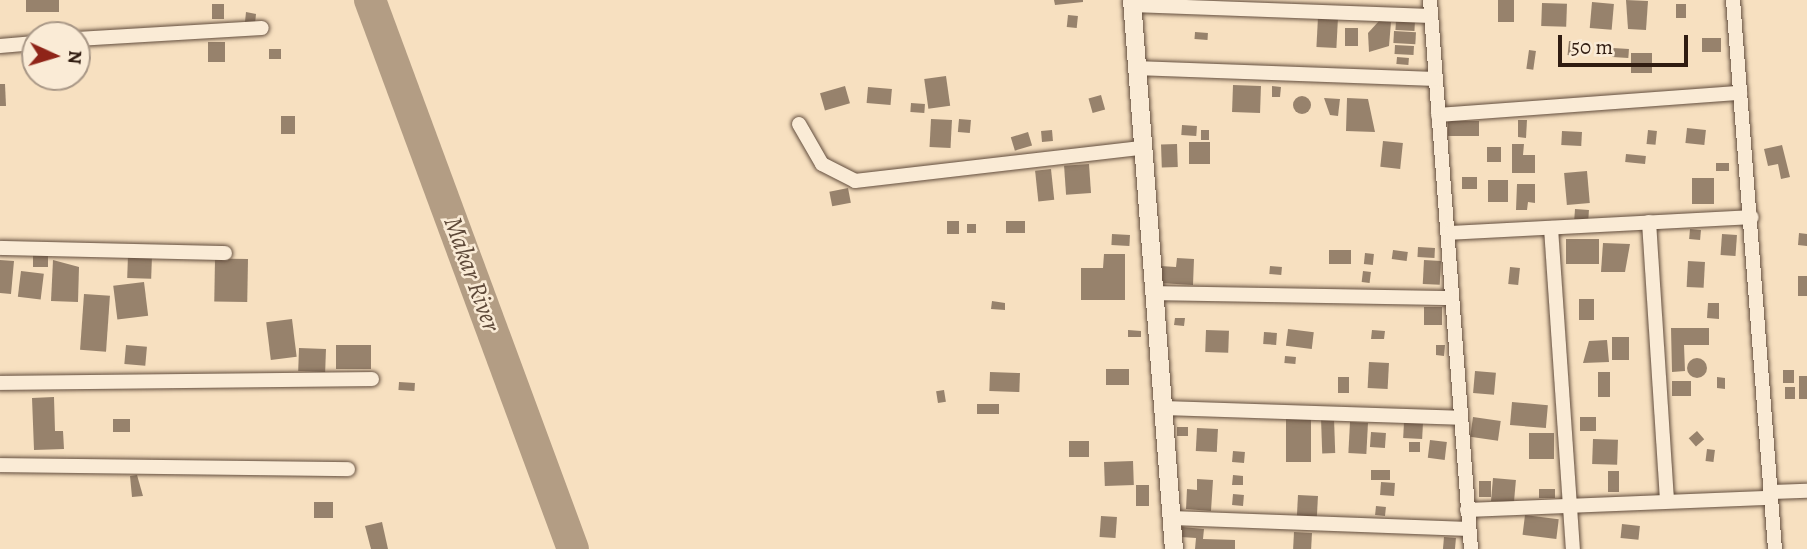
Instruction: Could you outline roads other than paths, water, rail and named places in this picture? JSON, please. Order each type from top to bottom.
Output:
[{"type":"street","points":[[1430,0],[1471,549]]},
{"type":"street","points":[[1732,0],[1752,217],[1775,549]]},
{"type":"street","points":[[1174,549],[1141,148],[1132,3],[1431,16]]},
{"type":"street","points":[[91,38],[262,28]]},
{"type":"street","points":[[0,46],[21,44]]},
{"type":"street","points":[[1135,68],[1436,79]]},
{"type":"street","points":[[1438,115],[1740,93]]},
{"type":"street","points":[[799,124],[822,164],[855,181],[1141,148]]},
{"type":"street","points":[[1448,233],[1752,217]]},
{"type":"street","points":[[1649,222],[1667,499]]},
{"type":"street","points":[[1551,228],[1573,549]]},
{"type":"street","points":[[0,248],[225,253]]},
{"type":"street","points":[[1155,293],[1452,298]]},
{"type":"street","points":[[0,383],[372,379]]},
{"type":"street","points":[[1163,408],[1460,418]]},
{"type":"street","points":[[0,466],[348,469]]},
{"type":"street","points":[[1467,510],[1807,491]]},
{"type":"street","points":[[1172,518],[1469,528]]},
{"type":"waterway","name":"Makar River","points":[[370,0],[573,549]]}]
